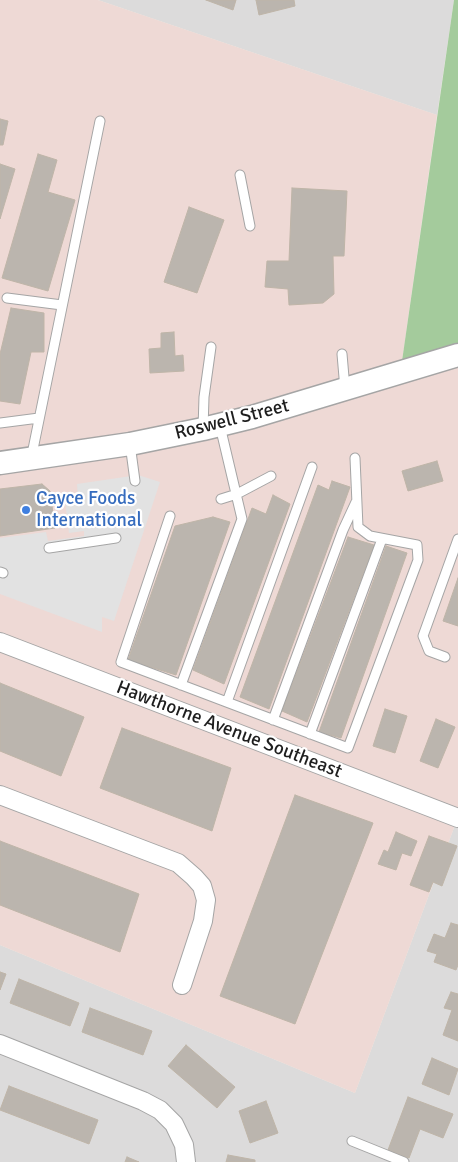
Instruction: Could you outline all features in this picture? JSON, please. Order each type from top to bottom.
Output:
[{"type":"street","name":"Roswell Street","points":[[0,463],[130,444],[211,427],[345,390],[458,355]]},
{"type":"street","name":"Hawthorne Avenue Southeast","points":[[0,642],[458,818]]},
{"type":"street","points":[[0,795],[178,864],[194,877],[202,886],[206,900],[203,921],[182,984]]},
{"type":"street","points":[[0,1044],[143,1101],[160,1110],[174,1124],[184,1145],[186,1162]]},
{"type":"lane","points":[[31,459],[100,121]]},
{"type":"lane","points":[[240,175],[250,226]]},
{"type":"lane","points":[[7,298],[62,304]]},
{"type":"lane","points":[[181,685],[242,519],[237,494],[211,427],[204,397],[211,347]]},
{"type":"lane","points":[[342,354],[345,390]]},
{"type":"lane","points":[[0,423],[39,418]]},
{"type":"lane","points":[[130,444],[135,481]]},
{"type":"lane","points":[[170,516],[121,662],[348,748],[418,560],[417,545],[370,536],[358,526],[355,458]]},
{"type":"lane","points":[[227,702],[312,467]]},
{"type":"lane","points":[[221,499],[237,494],[271,476]]},
{"type":"lane","points":[[273,720],[343,530],[358,499]]},
{"type":"lane","points":[[49,548],[116,538]]},
{"type":"lane","points":[[310,734],[382,539]]},
{"type":"lane","points":[[445,657],[429,651],[423,636],[457,544]]},
{"type":"lane","points":[[352,1141],[404,1162]]},
{"type":"shaded area","points":[[0,0],[98,0],[437,115],[400,375],[458,360],[458,817],[355,1093],[0,945]]},
{"type":"shaded area","points":[[98,0],[454,0],[437,115]]},
{"type":"shaded area","points":[[138,475],[160,482],[114,621],[102,617],[102,632],[0,594],[0,538],[46,532],[48,541],[84,536],[84,531],[69,533],[65,501],[78,499],[77,484]]},
{"type":"shaded area","points":[[458,817],[458,1162],[0,1162],[0,945],[355,1093]]},
{"type":"green space","points":[[454,0],[458,0],[458,360],[400,375]]},
{"type":"building","points":[[206,0],[236,0],[233,10]]},
{"type":"building","points":[[256,0],[294,0],[295,6],[259,15]]},
{"type":"building","points":[[0,119],[8,121],[3,145],[0,145]]},
{"type":"building","points":[[38,154],[57,160],[48,192],[75,200],[48,291],[2,278]]},
{"type":"building","points":[[0,164],[15,169],[0,219]]},
{"type":"building","points":[[292,188],[347,191],[344,256],[333,256],[334,294],[323,303],[289,305],[288,289],[265,287],[267,261],[289,261]]},
{"type":"building","points":[[189,207],[224,220],[197,293],[164,282]]},
{"type":"building","points":[[11,308],[44,313],[44,352],[31,352],[20,404],[0,401],[0,354]]},
{"type":"building","points":[[174,332],[175,356],[183,355],[184,371],[150,373],[149,349],[161,348],[161,333]]},
{"type":"building","points":[[437,461],[443,481],[408,491],[402,471]]},
{"type":"building","points":[[332,481],[350,487],[269,709],[240,697],[318,485],[329,490]]},
{"type":"building","name":"Cayce Foods International","points":[[42,484],[50,491],[55,528],[0,536],[0,489]]},
{"type":"building","points":[[273,495],[290,504],[224,684],[193,670],[252,508],[266,514]]},
{"type":"building","points":[[213,517],[230,522],[176,675],[128,660],[175,526]]},
{"type":"building","points":[[348,537],[374,545],[307,722],[282,711]]},
{"type":"building","points":[[386,546],[407,553],[341,738],[319,732]]},
{"type":"building","points":[[458,578],[458,626],[443,621]]},
{"type":"building","points":[[0,683],[84,717],[61,776],[0,751]]},
{"type":"building","points":[[385,709],[407,716],[395,753],[373,746]]},
{"type":"building","points":[[436,719],[455,727],[438,768],[420,761]]},
{"type":"building","points":[[122,728],[231,768],[212,831],[100,788]]},
{"type":"building","points":[[295,795],[373,823],[295,1024],[220,996]]},
{"type":"building","points":[[396,832],[417,841],[411,856],[402,853],[396,870],[378,864],[384,850],[388,852]]},
{"type":"building","points":[[429,836],[457,846],[442,886],[433,882],[429,892],[410,885]]},
{"type":"building","points":[[0,841],[139,894],[120,952],[0,905]]},
{"type":"building","points":[[451,923],[458,925],[458,965],[456,970],[434,962],[437,954],[427,951],[434,934],[445,938]]},
{"type":"building","points":[[0,972],[6,974],[0,990]]},
{"type":"building","points":[[19,979],[79,1003],[70,1026],[10,1003]]},
{"type":"building","points":[[451,992],[458,994],[458,1041],[443,1035],[452,1010],[444,1008]]},
{"type":"building","points":[[90,1008],[152,1031],[143,1055],[82,1032]]},
{"type":"building","points":[[186,1045],[235,1087],[217,1108],[168,1066]]},
{"type":"building","points":[[432,1058],[458,1069],[449,1095],[422,1084]]},
{"type":"building","points":[[9,1086],[98,1120],[89,1144],[0,1110]]},
{"type":"building","points":[[408,1097],[453,1114],[443,1138],[420,1129],[409,1158],[388,1150]]},
{"type":"building","points":[[266,1101],[278,1133],[250,1143],[239,1111]]},
{"type":"building","points":[[228,1155],[255,1160],[255,1162],[226,1162]]},
{"type":"building","points":[[127,1157],[139,1162],[125,1162]]},
{"type":"place","name":"Cayce Foods International","points":[[26,510]]}]
